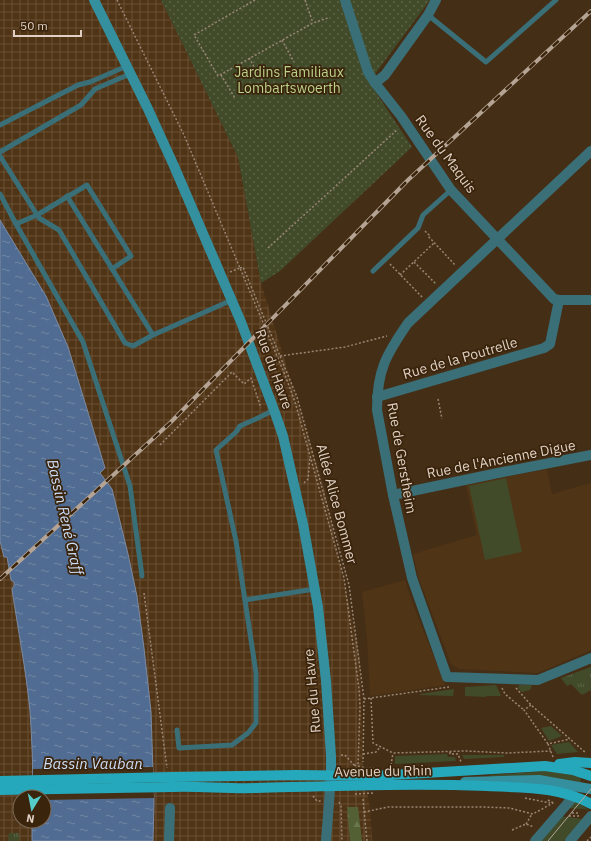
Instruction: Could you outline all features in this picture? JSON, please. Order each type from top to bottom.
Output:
[{"type":"main road","name":"Rue du Havre","points":[[94,0],[174,166],[232,300],[274,410],[282,436],[296,494],[318,607],[325,666],[331,775]]},
{"type":"main road","points":[[545,766],[589,759]]},
{"type":"main road","name":"Avenue du Rhin","points":[[170,778],[296,775],[379,776],[545,766],[573,770],[591,776]]},
{"type":"main road","points":[[574,796],[586,788],[591,776]]},
{"type":"main road","name":"Avenue du Rhin","points":[[170,778],[200,786],[238,789],[330,786],[452,785],[533,788],[574,796],[591,804]]},
{"type":"main road","points":[[0,781],[170,778]]},
{"type":"main road","points":[[0,790],[170,778]]},
{"type":"main road","points":[[452,785],[482,780],[539,780],[586,788]]},
{"type":"main road","points":[[574,796],[591,795]]},
{"type":"street","name":"Rue du Maquis","points":[[345,0],[368,72],[406,123],[451,190],[554,299],[559,300]]},
{"type":"street","points":[[375,83],[385,75],[428,15],[436,0]]},
{"type":"street","name":"Rue de Gerstheim","points":[[447,678],[412,578],[393,495],[377,410],[378,383],[382,366],[392,346],[406,327],[591,151]]},
{"type":"street","points":[[559,300],[591,300]]},
{"type":"street","name":"Rue de la Poutrelle","points":[[377,397],[544,348],[550,344],[559,300]]},
{"type":"street","name":"Rue de l'Ancienne Digue","points":[[393,495],[591,455]]},
{"type":"street","points":[[447,678],[538,680],[591,658]]},
{"type":"street","points":[[326,841],[331,775]]},
{"type":"street","points":[[535,841],[574,796]]},
{"type":"street","points":[[169,841],[170,808]]},
{"type":"street","points":[[570,841],[591,816]]},
{"type":"lane","points":[[428,15],[486,62],[556,0]]},
{"type":"lane","points":[[0,125],[78,85],[129,70]]},
{"type":"lane","points":[[0,152],[81,105],[95,89],[129,70]]},
{"type":"lane","points":[[90,82],[95,89]]},
{"type":"lane","points":[[0,156],[39,218],[59,230],[125,343],[133,346],[153,335],[232,300]]},
{"type":"lane","points":[[16,224],[37,215],[87,185],[131,256],[112,269]]},
{"type":"lane","points":[[373,271],[418,228],[423,215],[451,190]]},
{"type":"lane","points":[[0,194],[83,342],[130,486],[142,576]]},
{"type":"lane","points":[[67,196],[153,335]]},
{"type":"lane","points":[[177,730],[179,748],[232,745],[248,733],[256,723],[256,673],[236,541],[216,450],[236,432],[240,426],[274,410]]},
{"type":"lane","points":[[245,600],[315,589]]},
{"type":"path","points":[[117,0],[184,135],[295,402],[344,578],[359,689],[360,708],[358,766]]},
{"type":"path","points":[[234,98],[221,75],[218,76],[194,35],[255,0]]},
{"type":"path","points":[[305,0],[313,23]]},
{"type":"path","points":[[221,75],[313,23],[328,18]]},
{"type":"path","points":[[282,40],[294,62]]},
{"type":"path","points":[[249,58],[263,82]]},
{"type":"path","points":[[268,248],[406,123]]},
{"type":"path","points":[[419,225],[463,273]]},
{"type":"path","points":[[400,274],[434,243]]},
{"type":"path","points":[[386,259],[429,304]]},
{"type":"path","points":[[414,262],[443,292]]},
{"type":"path","name":"Allée Alice Bommer","points":[[240,268],[243,267],[297,398],[349,585],[364,699],[363,762]]},
{"type":"path","points":[[280,356],[345,347],[406,327]]},
{"type":"path","points":[[160,445],[232,372],[244,384],[251,378],[264,415]]},
{"type":"path","points":[[438,399],[442,419]]},
{"type":"path","points":[[296,494],[308,480],[310,455]]},
{"type":"path","points":[[144,593],[170,778]]},
{"type":"path","points":[[364,699],[449,687],[447,678]]},
{"type":"path","points":[[500,680],[505,694],[524,710],[548,744],[554,757]]},
{"type":"path","points":[[515,680],[516,689],[531,705],[570,739],[589,759]]},
{"type":"path","points":[[371,698],[373,743],[392,753],[450,751],[507,753],[551,751]]},
{"type":"path","points":[[524,710],[531,705]]},
{"type":"path","points":[[548,744],[570,739]]},
{"type":"path","points":[[363,754],[376,752],[380,747]]},
{"type":"path","points":[[450,751],[450,754],[458,754],[462,764]]},
{"type":"path","points":[[391,767],[392,753]]},
{"type":"path","points":[[341,755],[345,755],[354,765],[374,768]]},
{"type":"path","points":[[355,794],[374,793]]},
{"type":"path","points":[[340,798],[338,802],[341,806],[342,841]]},
{"type":"path","points":[[524,798],[553,803]]},
{"type":"path","points":[[363,799],[367,841]]},
{"type":"path","points":[[550,808],[553,803]]},
{"type":"path","points":[[512,830],[526,824],[533,814],[553,803]]},
{"type":"path","points":[[364,812],[388,807],[484,807],[509,808],[533,814]]},
{"type":"path","points":[[526,824],[538,830]]},
{"type":"shaded area","points":[[0,0],[161,0],[238,157],[261,283],[325,492],[360,658],[363,771],[370,807],[372,841],[0,841]]},
{"type":"shaded area","points":[[547,469],[552,494],[591,483],[591,650],[538,673],[459,669],[451,664],[419,579],[413,554],[477,535],[466,485]]},
{"type":"shaded area","points":[[405,580],[412,602],[445,685],[370,696],[367,638],[362,592]]},
{"type":"green space","name":"Jardins Familiaux Lombartswoerth","points":[[161,0],[430,0],[369,82],[412,147],[280,271],[261,283],[238,157]]},
{"type":"green space","points":[[506,478],[522,552],[485,560],[469,486]]},
{"type":"green space","points":[[591,667],[591,690],[582,695],[571,684],[567,686],[561,678]]},
{"type":"green space","points":[[496,685],[501,696],[465,696],[465,687]]},
{"type":"green space","points":[[519,685],[532,685],[530,690],[522,692],[518,688]]},
{"type":"green space","points":[[454,689],[453,696],[420,695],[420,694]]},
{"type":"green space","points":[[551,726],[562,736],[549,741],[541,728]]},
{"type":"green space","points":[[569,742],[578,752],[557,754],[551,745]]},
{"type":"green space","points":[[447,754],[448,757],[455,757],[456,761],[395,764],[395,756]]},
{"type":"green space","points":[[462,755],[504,755],[504,757],[464,759]]},
{"type":"green space","points":[[548,771],[579,776],[581,779],[580,783],[490,778],[490,775]]},
{"type":"green space","points":[[576,802],[588,810],[567,808],[570,803]]},
{"type":"green space","points":[[347,807],[358,807],[362,841],[350,841]]},
{"type":"green space","points":[[560,816],[582,819],[564,841],[540,841]]},
{"type":"green space","points":[[9,833],[19,833],[19,841],[8,841]]},
{"type":"water","points":[[0,220],[46,296],[68,347],[105,468],[100,473],[112,489],[137,596],[144,648],[151,712],[154,802],[153,841],[32,841],[32,829],[52,829],[52,789],[33,789],[30,711],[12,589],[14,582],[11,580],[7,557],[4,557],[0,541]]},
{"type":"pier","points":[[153,767],[154,798],[52,800],[52,789],[33,789],[33,769]]},
{"type":"tram line","points":[[548,841],[591,789]]},
{"type":"railway","points":[[0,579],[171,422],[408,180],[591,11]]},
{"type":"water label","name":"Bassin René Graff","points":[[65,517]]},
{"type":"water label","name":"Bassin Vauban","points":[[93,764]]}]
